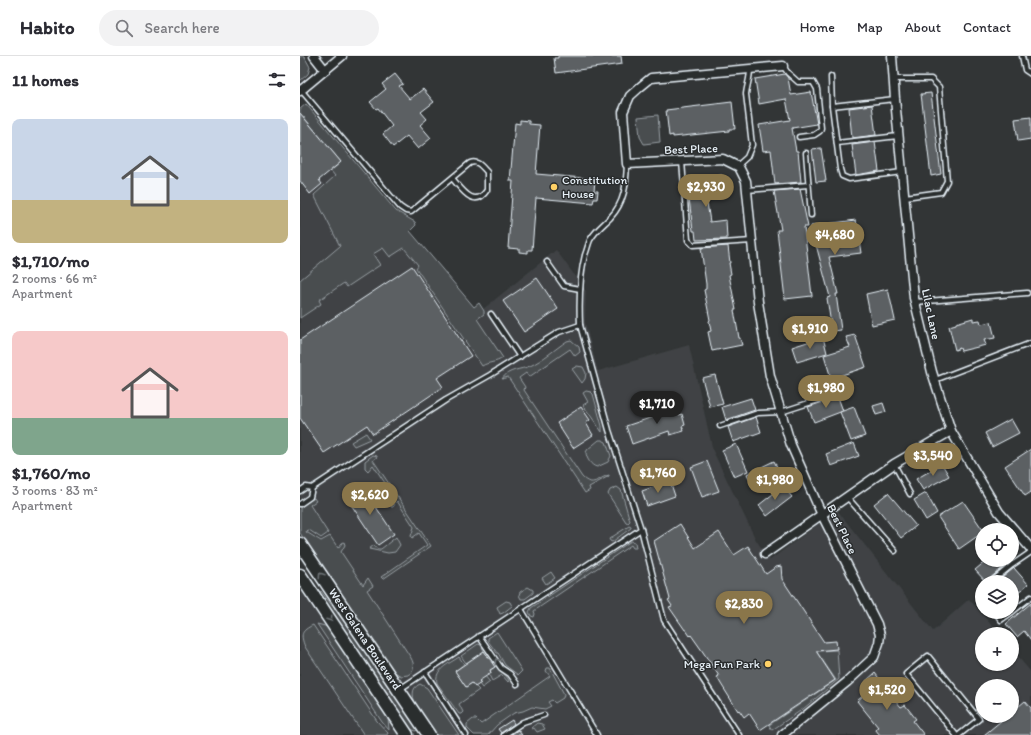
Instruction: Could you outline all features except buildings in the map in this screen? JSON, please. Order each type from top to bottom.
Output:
[{"type":"main road","name":"West Galena Boulevard","points":[[300,544],[429,735]]},
{"type":"main road","name":"West Galena Boulevard","points":[[300,576],[408,735]]},
{"type":"street","points":[[314,56],[325,70]]},
{"type":"street","points":[[301,90],[342,56]]},
{"type":"street","name":"Lilac Lane","points":[[892,56],[898,136],[915,302],[934,380],[951,431],[1000,512],[1031,549]]},
{"type":"street","points":[[628,164],[623,112],[630,96],[651,78],[783,66]]},
{"type":"street","name":"Best Place","points":[[628,164],[723,159],[740,167],[746,181],[758,302],[769,368],[791,446],[822,515],[877,624],[880,635],[874,658],[782,735]]},
{"type":"street","points":[[765,554],[894,464],[951,431]]},
{"type":"lane","points":[[1022,56],[1025,70],[1031,74]]},
{"type":"lane","points":[[783,66],[794,80],[798,82],[813,82],[817,89],[821,128],[820,131],[814,135],[799,137]]},
{"type":"lane","points":[[737,166],[747,156],[752,145],[746,94],[746,88],[750,78],[750,69]]},
{"type":"lane","points":[[830,77],[832,106],[842,176],[849,179],[902,172]]},
{"type":"lane","points":[[894,80],[931,79],[939,87],[948,181],[941,192],[904,197]]},
{"type":"lane","points":[[301,90],[395,201],[406,211],[411,212],[470,163],[476,162],[487,172],[487,190],[479,197],[468,197],[452,178]]},
{"type":"lane","points":[[832,106],[895,99]]},
{"type":"lane","points":[[837,143],[898,136]]},
{"type":"lane","points":[[806,153],[811,215]]},
{"type":"lane","points":[[682,161],[688,240],[694,245],[752,241]]},
{"type":"lane","points":[[628,164],[626,186],[621,203],[611,217],[597,230],[589,242],[580,277],[580,325],[611,438],[641,529],[664,620],[740,735]]},
{"type":"lane","points":[[747,190],[808,185]]},
{"type":"lane","points":[[547,262],[564,286],[580,288]]},
{"type":"lane","points":[[915,302],[1028,293]]},
{"type":"lane","points":[[491,314],[520,357]]},
{"type":"lane","points":[[300,490],[306,487],[312,488],[446,400],[520,357],[559,332],[580,325]]},
{"type":"lane","points":[[934,380],[1031,343]]},
{"type":"lane","points":[[720,426],[758,413],[781,412],[850,390]]},
{"type":"lane","points":[[894,464],[910,494]]},
{"type":"lane","points":[[300,504],[310,497],[312,488]]},
{"type":"lane","points":[[847,497],[894,551]]},
{"type":"lane","points":[[399,690],[641,529]]},
{"type":"lane","points":[[1000,575],[1031,552]]},
{"type":"lane","points":[[1019,606],[1031,596]]},
{"type":"lane","points":[[521,609],[597,735]]},
{"type":"lane","points":[[479,636],[501,668],[510,674],[517,684]]},
{"type":"lane","points":[[956,735],[906,674],[928,656],[979,719],[959,735]]},
{"type":"lane","points":[[425,672],[466,735]]},
{"type":"lane","points":[[504,735],[524,722],[544,715]]},
{"type":"shaded area","points":[[300,56],[304,56],[310,67],[308,74],[300,81]]},
{"type":"shaded area","points":[[306,104],[396,211],[415,222],[416,225],[410,231],[474,307],[479,303],[484,311],[484,314],[477,319],[503,358],[482,366],[416,268],[418,265],[404,248],[390,257],[383,248],[373,254],[380,265],[347,287],[344,283],[319,300],[321,304],[300,318],[300,280],[340,246],[314,195],[335,176],[331,171],[341,162],[303,116],[300,118],[300,109]]},
{"type":"shaded area","points":[[300,114],[477,314],[556,250],[586,291],[585,322],[598,371],[689,345],[713,451],[756,540],[770,560],[837,510],[933,631],[969,599],[975,606],[975,619],[986,619],[993,627],[975,627],[975,671],[1019,671],[1019,658],[1031,672],[1031,735],[434,735],[300,533]]},
{"type":"shaded area","points":[[658,115],[660,142],[644,144],[640,137],[638,117]]},
{"type":"shaded area","points":[[571,340],[579,347],[580,352],[575,356],[570,349],[529,377],[526,373],[519,378],[525,387],[524,390],[582,477],[589,482],[592,482],[609,475],[589,487],[590,490],[585,493],[508,377],[502,379],[508,373],[535,364],[567,341]]},
{"type":"shaded area","points":[[577,366],[583,367],[586,373],[585,379],[582,383],[572,369]]},
{"type":"shaded area","points":[[586,391],[593,394],[602,426],[602,432],[583,405],[588,402],[583,393]]},
{"type":"shaded area","points":[[366,433],[370,439],[354,446],[351,442]]},
{"type":"shaded area","points":[[599,440],[606,442],[611,456],[608,462],[597,467],[589,461],[586,452]]},
{"type":"shaded area","points":[[373,455],[377,456],[373,460],[431,546],[383,579],[381,577],[427,545],[419,533],[412,538],[411,536],[414,527],[397,501],[393,507],[391,507],[395,498],[373,465],[368,471],[365,468],[365,461]]},
{"type":"shaded area","points":[[617,487],[621,490],[630,521],[628,523],[608,494],[610,490]]},
{"type":"shaded area","points":[[314,498],[316,501],[310,505],[328,533],[321,538],[309,530],[306,531],[307,533],[321,541],[330,536],[338,548],[344,542],[345,545],[341,552],[363,585],[368,578],[373,586],[367,590],[411,658],[413,670],[408,675],[401,676],[393,671],[300,533],[300,508]]},
{"type":"shaded area","points":[[629,526],[631,528],[612,542],[610,541],[609,539]]},
{"type":"shaded area","points":[[396,537],[400,545],[395,552],[388,553],[369,549],[374,545],[377,549],[381,549]]},
{"type":"shaded area","points":[[631,541],[635,542],[636,548],[633,548],[631,545],[534,611],[534,617],[531,616],[529,612],[531,608]]},
{"type":"shaded area","points":[[551,572],[555,578],[546,584],[542,578]]},
{"type":"shaded area","points":[[300,585],[357,670],[400,735],[300,735]]},
{"type":"shaded area","points":[[528,587],[533,590],[533,593],[525,599],[521,599],[519,595],[520,592]]},
{"type":"shaded area","points":[[321,591],[358,640],[418,729],[416,731],[410,729],[318,593]]},
{"type":"shaded area","points":[[506,601],[510,602],[512,606],[500,614],[497,607]]},
{"type":"shaded area","points":[[317,624],[325,626],[329,630],[388,718],[389,730],[382,722]]},
{"type":"shaded area","points":[[313,625],[377,721],[388,733],[387,735],[364,735],[305,647],[302,639],[303,633],[306,629]]},
{"type":"shaded area","points":[[497,632],[522,671],[518,675],[505,665],[498,653],[488,641],[488,638]]},
{"type":"shaded area","points":[[478,644],[481,645],[484,651],[466,663],[461,656]]},
{"type":"shaded area","points":[[837,650],[839,679],[803,709],[772,730],[769,725],[836,680],[817,652]]},
{"type":"shaded area","points":[[459,657],[464,664],[455,671],[466,687],[472,683],[479,690],[459,704],[463,712],[461,714],[459,714],[437,683],[440,670]]},
{"type":"shaded area","points":[[496,666],[507,677],[508,682],[502,675],[492,681],[489,675],[492,673],[490,671]]},
{"type":"shaded area","points":[[547,668],[550,668],[564,694],[563,698],[555,703],[552,700],[548,702],[551,706],[545,709],[532,707],[514,713],[497,725],[488,735],[474,735],[467,728],[467,724],[473,719],[476,719],[481,724],[550,676],[546,671]]},
{"type":"shaded area","points":[[484,675],[490,682],[482,688],[478,679]]},
{"type":"shaded area","points":[[420,684],[427,688],[459,735],[435,735],[422,717],[414,701],[413,694],[415,688]]},
{"type":"shaded area","points":[[537,723],[542,724],[545,729],[537,732],[534,728],[531,728]]},
{"type":"place","name":"Constitution House","points":[[554,187]]},
{"type":"place","name":"Mega Fun Park","points":[[768,664]]}]
